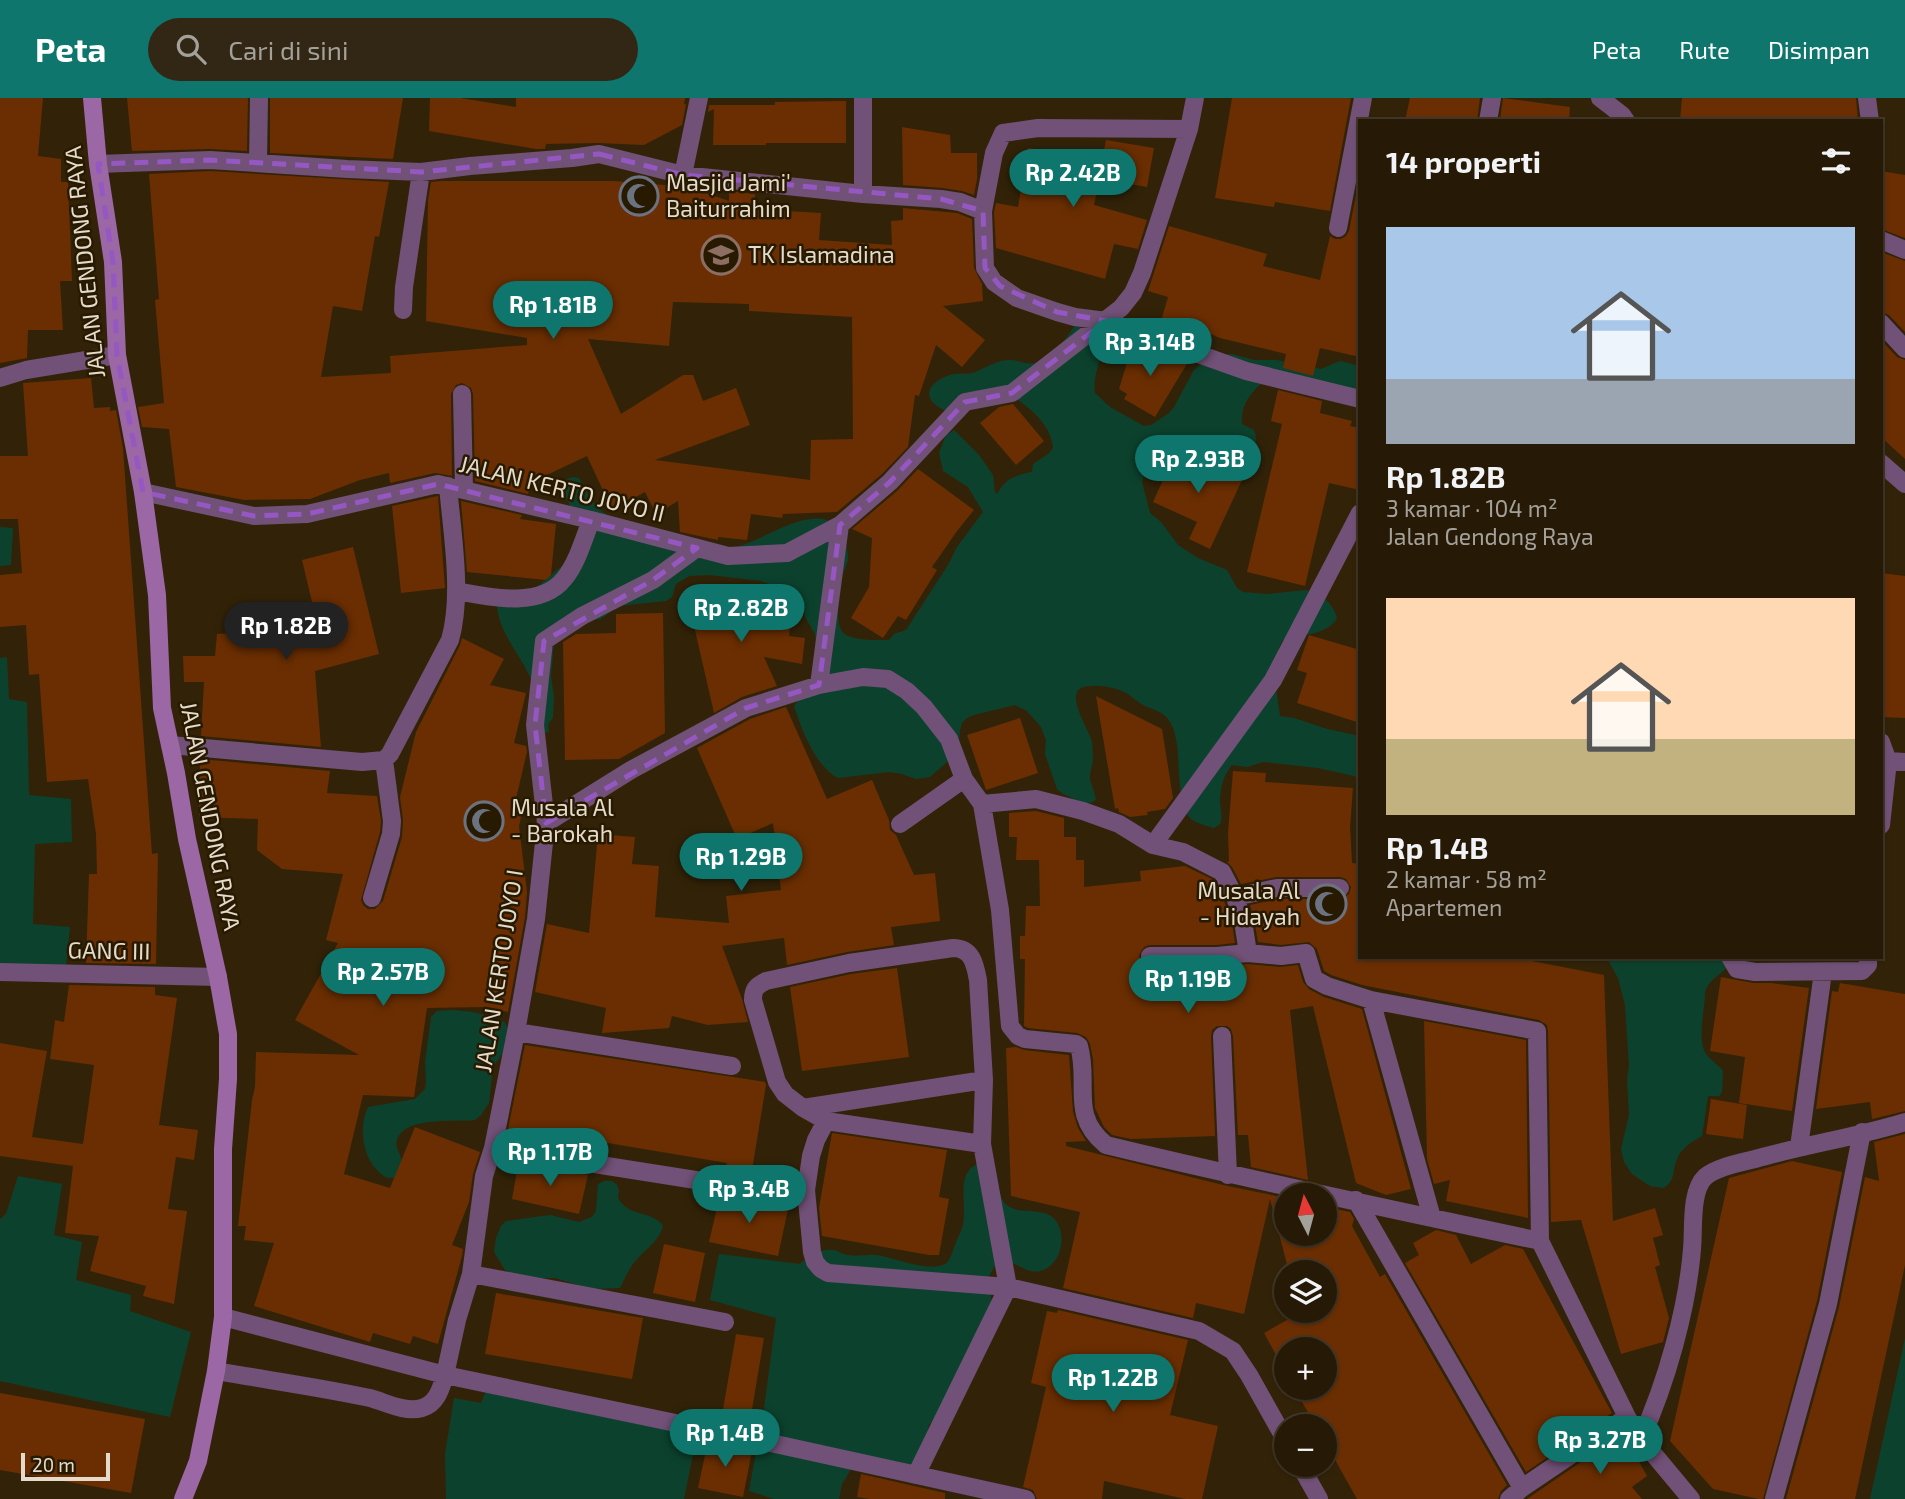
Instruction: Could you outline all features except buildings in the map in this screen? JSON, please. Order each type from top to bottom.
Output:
[{"type":"main road","name":"JALAN GENDONG RAYA","points":[[92,98],[98,164],[113,262],[117,355],[143,492],[157,595],[162,708],[228,1034],[223,1149],[223,1318],[216,1371],[198,1461],[183,1499]]},
{"type":"street","points":[[258,163],[259,98]]},
{"type":"street","points":[[682,175],[699,98]]},
{"type":"street","points":[[863,98],[863,194]]},
{"type":"street","name":"JALAN KERTO JOYO II","points":[[143,492],[254,516],[307,514],[438,484],[727,556],[787,553],[840,525],[890,482],[965,402],[1012,393],[1122,308],[1142,274],[1189,129],[1195,98]]},
{"type":"street","points":[[1359,119],[1363,98]]},
{"type":"street","points":[[1488,119],[1492,98]]},
{"type":"street","points":[[1600,98],[1625,119]]},
{"type":"street","points":[[1867,98],[1870,119]]},
{"type":"street","points":[[1338,228],[1358,124]]},
{"type":"street","points":[[1189,129],[1038,128],[1003,133],[994,153],[983,211],[985,268],[994,282],[1017,298],[1035,305],[1075,317],[1106,321],[1246,371],[1358,399]]},
{"type":"street","points":[[98,164],[210,160],[421,172],[598,154],[682,175],[863,194],[941,199],[960,202],[983,211]]},
{"type":"street","points":[[403,310],[421,172]]},
{"type":"street","points":[[1883,241],[1905,250]]},
{"type":"street","points":[[1883,325],[1905,349]]},
{"type":"street","points":[[0,378],[26,370],[117,355]]},
{"type":"street","points":[[170,745],[362,762],[384,760],[390,754],[450,640],[457,606],[456,488],[462,394]]},
{"type":"street","points":[[1883,465],[1905,484]]},
{"type":"street","points":[[1153,845],[1273,680],[1358,517]]},
{"type":"street","points":[[456,591],[488,597],[519,598],[538,596],[553,590],[565,579],[574,563],[591,520]]},
{"type":"street","points":[[819,685],[840,525]]},
{"type":"street","name":"JALAN KERTO JOYO I","points":[[216,1371],[371,1398],[411,1409],[424,1408],[439,1395],[471,1274],[484,1176],[493,1148],[536,919],[546,823],[535,725],[544,642],[582,616],[653,580],[697,548]]},
{"type":"street","points":[[546,823],[631,770],[746,708],[819,685],[863,677],[888,679],[907,691],[949,739],[964,779],[982,804],[1000,909],[1010,1026],[1025,1040],[1079,1046],[1083,1113],[1094,1136],[1105,1145],[1228,1175],[1540,1241]]},
{"type":"street","points":[[1883,745],[1896,761],[1883,816]]},
{"type":"street","points":[[372,898],[391,834],[392,821],[384,760]]},
{"type":"street","points":[[901,824],[964,779]]},
{"type":"street","points":[[982,804],[1036,799],[1083,811],[1119,824],[1153,845],[1183,852],[1222,872],[1235,897],[1243,921],[1248,953]]},
{"type":"street","points":[[1235,897],[1276,888],[1340,888]]},
{"type":"street","points":[[916,1475],[1008,1287],[982,1144],[984,1080],[975,966],[965,950],[953,948],[849,963],[757,985],[753,991],[755,1007],[777,1082],[785,1094],[803,1108],[826,1121],[982,1144]]},
{"type":"street","points":[[1150,956],[1248,953],[1281,956],[1306,953],[1314,978],[1327,986],[1371,1000],[1537,1031],[1540,1241],[1627,1417],[1641,1439],[1691,1499]]},
{"type":"street","points":[[1731,959],[1737,968],[1755,972],[1862,971],[1868,965],[1868,959]]},
{"type":"street","name":"GANG III","points":[[0,972],[218,977]]},
{"type":"street","points":[[1799,1147],[1823,972]]},
{"type":"street","points":[[1371,1000],[1432,1218]]},
{"type":"street","points":[[516,1032],[732,1066]]},
{"type":"street","points":[[1222,1037],[1228,1175]]},
{"type":"street","points":[[803,1108],[984,1080]]},
{"type":"street","points":[[826,1121],[811,1156],[806,1190],[812,1252],[821,1269],[828,1273],[1008,1287],[1199,1331],[1233,1351],[1274,1420]]},
{"type":"street","points":[[1641,1439],[1656,1405],[1687,1296],[1695,1199],[1702,1180],[1721,1169],[1905,1122]]},
{"type":"street","points":[[1774,1499],[1828,1304],[1861,1132]]},
{"type":"street","points":[[493,1148],[740,1187]]},
{"type":"street","points":[[1356,1200],[1516,1494],[1627,1417]]},
{"type":"street","points":[[471,1274],[725,1322]]},
{"type":"street","points":[[223,1318],[445,1375],[1026,1499]]},
{"type":"street","points":[[1307,1477],[1319,1499]]},
{"type":"highlighted area","points":[[599,154],[683,175],[941,199],[983,211],[985,268],[1000,286],[1057,312],[1106,321],[1012,393],[965,402],[890,482],[840,525],[819,685],[746,708],[546,823],[535,725],[544,641],[653,580],[697,548],[438,484],[307,514],[254,516],[143,492],[117,355],[113,262],[98,164],[210,160],[421,172]]},
{"type":"green space","points":[[1075,325],[1089,334],[1099,349],[1100,356],[1094,384],[1095,393],[1110,407],[1144,426],[1151,425],[1169,413],[1194,370],[1210,356],[1232,354],[1254,360],[1277,360],[1321,369],[1340,361],[1358,366],[1358,389],[1350,391],[1262,383],[1244,406],[1242,424],[1254,430],[1256,437],[1252,455],[1245,462],[1220,468],[1192,444],[1157,452],[1148,462],[1142,482],[1150,513],[1161,522],[1178,545],[1198,558],[1227,570],[1237,588],[1243,592],[1267,594],[1306,590],[1321,596],[1329,603],[1337,618],[1333,624],[1320,631],[1283,640],[1279,649],[1275,677],[1280,716],[1358,736],[1358,779],[1318,768],[1263,762],[1247,767],[1232,765],[1220,795],[1220,824],[1214,828],[1201,824],[1187,814],[1182,802],[1177,743],[1174,729],[1168,719],[1124,692],[1096,686],[1081,688],[1076,700],[1092,742],[1090,780],[1096,800],[1090,803],[1083,803],[1057,789],[1045,754],[1046,740],[1041,727],[1027,711],[1015,705],[967,718],[962,723],[956,750],[930,777],[916,779],[889,772],[838,778],[816,756],[794,706],[801,697],[820,689],[815,634],[805,617],[803,603],[793,593],[761,581],[709,575],[689,576],[676,584],[672,597],[666,601],[618,606],[601,619],[581,621],[554,642],[551,676],[553,717],[548,725],[549,732],[542,733],[535,690],[529,674],[505,633],[497,600],[538,586],[569,560],[580,528],[561,490],[567,479],[579,478],[597,508],[631,530],[727,548],[743,545],[801,521],[824,519],[834,524],[842,535],[848,554],[838,607],[842,631],[856,638],[889,640],[894,634],[906,630],[957,547],[983,512],[968,487],[943,471],[939,453],[946,435],[954,430],[979,455],[993,475],[997,494],[1011,478],[1032,472],[1033,464],[1053,448],[1044,424],[1011,395],[947,412],[931,400],[930,389],[945,377],[972,373],[1000,361],[1034,363],[1049,356]]},
{"type":"green space","points":[[0,527],[13,528],[11,565],[0,566]]},
{"type":"green space","points":[[7,657],[9,699],[27,702],[29,795],[71,799],[72,842],[35,844],[33,924],[70,927],[66,967],[0,964],[0,658]]},
{"type":"green space","points":[[1604,959],[1733,959],[1706,988],[1702,1026],[1704,1050],[1723,1071],[1722,1092],[1719,1096],[1708,1096],[1702,1136],[1681,1151],[1672,1179],[1663,1188],[1650,1186],[1632,1174],[1624,1162],[1621,1149],[1629,1115],[1625,1005],[1618,978],[1608,960]]},
{"type":"green space","points":[[453,1010],[500,1019],[506,1024],[508,1030],[505,1050],[493,1067],[489,1103],[475,1120],[432,1122],[409,1127],[402,1132],[396,1143],[401,1163],[396,1177],[385,1177],[372,1164],[365,1148],[363,1131],[368,1107],[415,1099],[425,1089],[425,1062],[431,1017],[437,1011]]},
{"type":"green space","points":[[991,1161],[1004,1202],[1017,1210],[1042,1212],[1056,1220],[1061,1234],[1060,1250],[1052,1264],[1043,1270],[1027,1270],[1012,1263],[996,1264],[989,1276],[993,1319],[940,1413],[929,1425],[920,1466],[853,1466],[842,1484],[839,1499],[774,1499],[749,1491],[776,1318],[710,1300],[719,1254],[800,1264],[816,1253],[834,1250],[852,1256],[876,1255],[920,1266],[945,1264],[963,1225],[966,1176],[970,1169]]},
{"type":"green space","points":[[18,1176],[62,1184],[54,1235],[82,1242],[76,1280],[131,1295],[130,1311],[191,1332],[170,1417],[0,1381],[0,1219],[6,1214]]},
{"type":"green space","points":[[612,1181],[617,1185],[618,1198],[628,1209],[653,1217],[663,1226],[656,1240],[633,1265],[620,1288],[591,1289],[555,1278],[533,1278],[511,1274],[505,1270],[494,1252],[496,1238],[506,1221],[550,1215],[579,1222],[592,1217],[596,1211],[598,1184]]},
{"type":"green space","points":[[1905,1338],[1905,1499],[1870,1499]]},
{"type":"green space","points":[[486,1391],[697,1434],[684,1499],[446,1499],[445,1454],[454,1398],[481,1403]]},
{"type":"place","name":"Masjid Jami' Baiturrahim","points":[[639,196]]},
{"type":"place","name":"TK Islamadina","points":[[721,255]]},
{"type":"place","name":"Musala Al - Barokah","points":[[484,821]]},
{"type":"place","name":"Musala Al - Hidayah","points":[[1327,904]]}]
